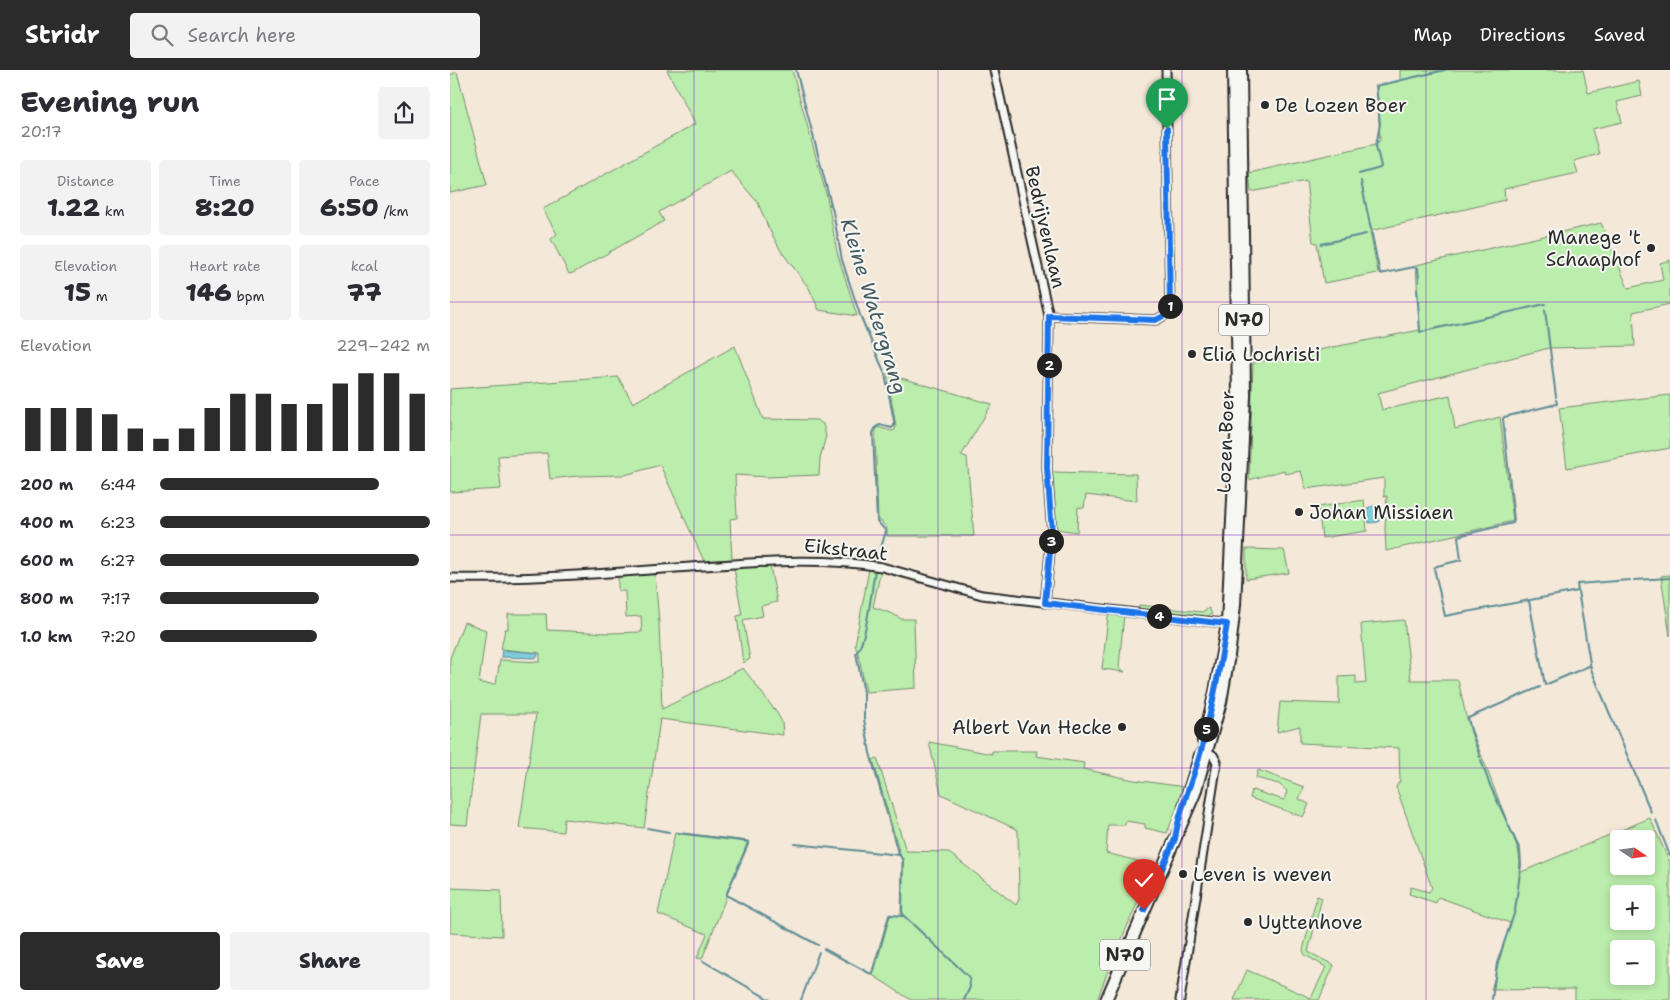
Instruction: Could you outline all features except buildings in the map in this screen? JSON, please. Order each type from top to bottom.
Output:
[{"type":"main road","name":"Lozen Boer","points":[[1230,624],[1238,396],[1233,70]]},
{"type":"main road","name":"Lozen Boer","points":[[1230,624],[1245,396],[1241,70]]},
{"type":"main road","name":"N70","points":[[1106,1000],[1175,839],[1177,827],[1201,763],[1230,624]]},
{"type":"street","name":"Bedrijvenlaan","points":[[994,70],[1049,316],[1047,468],[1052,532],[1045,603]]},
{"type":"street","points":[[1049,316],[1156,320],[1165,315],[1170,306],[1166,70]]},
{"type":"street","name":"Eikstraat","points":[[450,578],[480,579],[547,576],[791,560],[868,564],[982,595],[1230,624]]},
{"type":"street","points":[[1180,1000],[1217,762],[1216,757],[1205,750]]},
{"type":"street","points":[[1201,763],[1216,770]]},
{"type":"green space","points":[[667,70],[792,70],[827,197],[837,252],[857,316],[819,310],[809,288],[781,251],[758,203],[731,171],[659,212],[664,221],[569,274],[551,239],[557,234],[543,209],[695,124]]},
{"type":"green space","points":[[1400,70],[1583,70],[1588,93],[1639,81],[1642,96],[1617,102],[1622,122],[1592,129],[1599,154],[1574,161],[1578,173],[1504,189],[1505,200],[1370,231],[1378,273],[1324,283],[1317,243],[1313,242],[1306,181],[1251,192],[1249,173],[1376,144],[1380,140],[1377,86],[1400,81]]},
{"type":"green space","points":[[457,72],[487,185],[450,193],[450,75]]},
{"type":"green space","points":[[1601,223],[1628,288],[1663,280],[1660,263],[1670,260],[1670,304],[1633,312],[1635,346],[1549,348],[1378,393],[1382,410],[1450,395],[1455,429],[1500,417],[1513,521],[1386,551],[1387,496],[1384,497],[1384,478],[1306,489],[1301,471],[1285,474],[1284,470],[1249,480],[1253,363],[1420,330],[1416,265]]},
{"type":"green space","points":[[735,346],[763,419],[817,420],[823,424],[826,436],[820,458],[819,475],[767,477],[735,475],[737,518],[730,519],[732,559],[704,561],[660,465],[625,475],[577,476],[550,479],[547,453],[498,456],[501,489],[450,492],[450,389],[618,377],[633,403]]},
{"type":"green space","points":[[887,374],[992,404],[961,456],[967,457],[974,536],[887,536],[887,528],[878,518],[875,435],[877,427],[892,431],[895,430],[896,426]]},
{"type":"green space","points":[[1670,395],[1670,448],[1567,468],[1559,408]]},
{"type":"green space","points":[[1052,472],[1136,474],[1137,501],[1086,495],[1084,508],[1078,507],[1077,532],[1056,529]]},
{"type":"green space","points":[[1364,500],[1367,531],[1322,538],[1318,507]]},
{"type":"green space","points":[[1246,549],[1284,550],[1289,573],[1246,579]]},
{"type":"green space","points":[[770,566],[777,602],[761,606],[763,616],[743,620],[750,659],[743,663],[737,616],[742,615],[734,568]]},
{"type":"green space","points":[[869,569],[881,570],[873,607],[901,619],[914,619],[916,688],[866,692],[855,645]]},
{"type":"green space","points":[[655,574],[662,709],[743,668],[777,713],[782,722],[783,735],[660,719],[644,828],[564,819],[563,832],[519,828],[536,714],[481,714],[467,825],[450,824],[450,658],[464,622],[486,630],[479,683],[496,684],[500,660],[540,662],[540,653],[501,649],[505,629],[508,629],[508,614],[546,614],[547,630],[609,633],[642,632],[641,616],[626,617],[625,591],[618,591],[618,577]]},
{"type":"green space","points":[[1670,575],[1670,636],[1661,576]]},
{"type":"green space","points":[[1139,605],[1202,612],[1209,608],[1212,614],[1203,618],[1139,610]]},
{"type":"green space","points":[[1112,613],[1124,614],[1119,667],[1125,672],[1102,669],[1108,617]]},
{"type":"green space","points":[[1404,620],[1411,680],[1458,680],[1466,716],[1518,849],[1519,873],[1610,835],[1610,875],[1655,875],[1655,830],[1621,830],[1650,818],[1670,863],[1670,1000],[1575,1000],[1575,989],[1491,990],[1510,923],[1438,897],[1436,903],[1409,894],[1411,887],[1429,892],[1432,888],[1396,787],[1400,781],[1399,748],[1300,743],[1300,726],[1277,732],[1280,702],[1339,704],[1339,677],[1356,676],[1356,684],[1366,683],[1361,624]]},
{"type":"green space","points":[[929,742],[992,754],[992,751],[1037,751],[1036,756],[1084,763],[1083,769],[1134,780],[1185,787],[1167,833],[1145,828],[1145,824],[1126,821],[1125,825],[1108,825],[1106,853],[1154,865],[1097,1000],[911,1000],[871,974],[889,914],[901,916],[902,861],[873,760],[877,758],[906,851],[948,852],[1016,905],[1019,899],[1018,830],[941,794]]},
{"type":"green space","points":[[1258,770],[1304,787],[1299,799],[1309,804],[1303,817],[1250,798],[1252,790],[1284,800],[1287,791],[1279,784],[1256,778]]},
{"type":"green space","points":[[675,832],[748,841],[702,959],[697,958],[707,934],[658,914]]},
{"type":"green space","points":[[450,888],[501,890],[502,936],[450,933]]},
{"type":"green space","points":[[1317,896],[1322,898],[1308,952],[1334,965],[1319,1000],[1234,1000],[1247,970],[1311,998],[1326,967],[1305,955],[1303,950]]},
{"type":"water","points":[[1377,505],[1380,507],[1379,521],[1369,523],[1367,508]]},
{"type":"water","points":[[502,650],[538,653],[538,656],[535,658],[501,657]]},
{"type":"waterway","name":"Kleine Watergrang","points":[[796,70],[833,212],[842,260],[860,315],[885,374],[894,421],[892,428],[880,425],[876,427],[873,433],[877,521],[886,531],[877,561]]},
{"type":"waterway","points":[[1359,174],[1380,168],[1381,166],[1376,146],[1380,124],[1376,86],[1445,70]]},
{"type":"waterway","points":[[1361,181],[1380,274],[1414,267],[1418,268],[1419,282]]},
{"type":"waterway","points":[[1321,244],[1366,234]]},
{"type":"waterway","points":[[1417,289],[1420,332],[1545,304]]},
{"type":"waterway","points":[[1545,310],[1556,397]]},
{"type":"waterway","points":[[1556,400],[1557,404],[1504,417],[1514,520],[1513,523],[1458,536],[1461,560],[1434,568],[1445,616],[1578,591],[1577,584],[1630,580]]},
{"type":"waterway","name":"Kleine Watergrang","points":[[875,570],[866,627],[860,648],[856,653],[864,693],[864,719],[870,753],[898,853],[903,860],[902,911],[904,916],[969,977],[970,987],[964,1000]]},
{"type":"waterway","points":[[1634,580],[1670,578]]},
{"type":"waterway","points":[[1578,591],[1591,669],[1651,812]]},
{"type":"waterway","points":[[1529,601],[1545,685],[1589,666]]},
{"type":"waterway","points":[[1480,757],[1468,718],[1540,687]]},
{"type":"waterway","points":[[1481,760],[1489,783],[1520,850],[1521,865],[1515,911],[1497,963],[1492,999]]},
{"type":"waterway","points":[[1656,820],[1670,856]]},
{"type":"waterway","points":[[647,828],[669,832]]},
{"type":"waterway","points":[[677,833],[749,842],[726,895],[818,945]]},
{"type":"waterway","points":[[795,844],[900,855]]},
{"type":"waterway","points":[[824,949],[873,974],[889,917],[891,915],[903,916]]},
{"type":"waterway","points":[[801,1000],[819,952]]},
{"type":"waterway","points":[[703,961],[770,1000]]},
{"type":"place","name":"De Lozen Boer","points":[[1265,105]]},
{"type":"place","name":"Manege 't Schaaphof","points":[[1651,248]]},
{"type":"place","name":"Elia Lochristi","points":[[1192,354]]},
{"type":"place","name":"Johan Missiaen","points":[[1299,512]]},
{"type":"place","name":"Albert Van Hecke","points":[[1122,727]]},
{"type":"place","name":"Leven is weven","points":[[1183,874]]},
{"type":"place","name":"Uyttenhove","points":[[1248,922]]},
{"type":"route","points":[[1144,910],[1175,839],[1177,827],[1198,762],[1216,692],[1227,624],[1045,603],[1052,532],[1047,468],[1049,316],[1156,320],[1165,315],[1170,306],[1167,129]]}]
